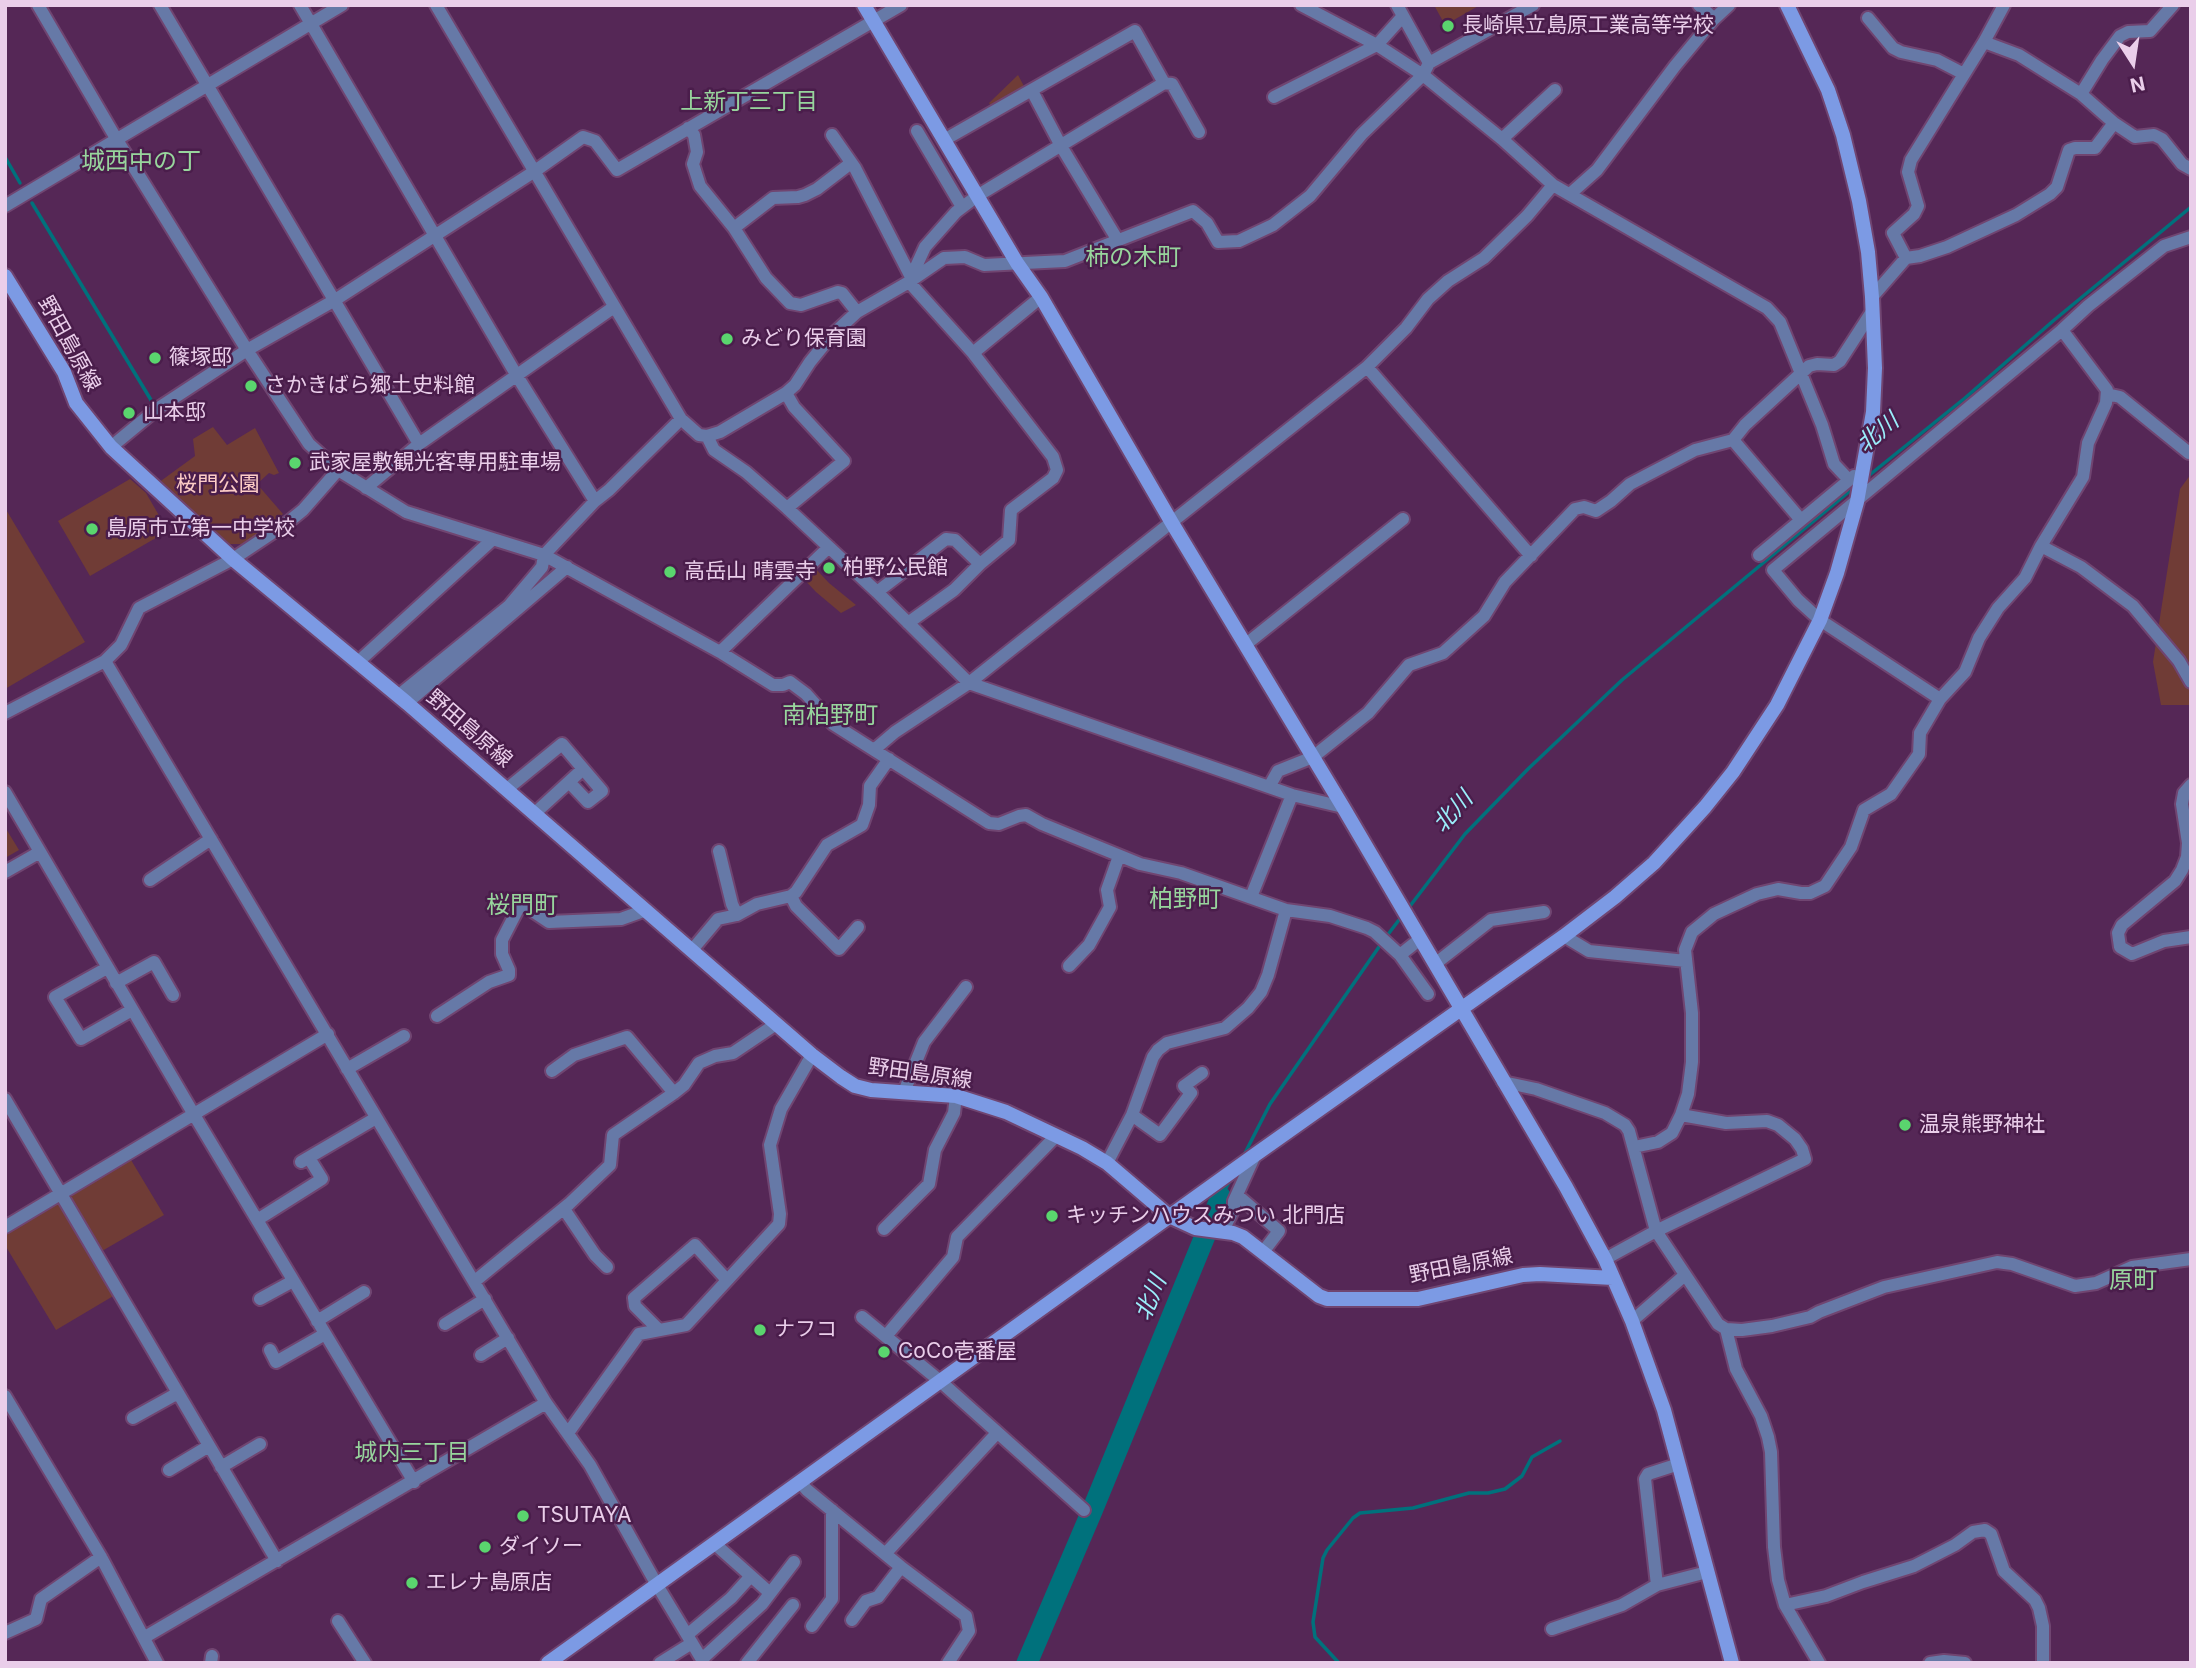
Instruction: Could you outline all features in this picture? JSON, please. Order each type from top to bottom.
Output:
[{"type":"street","points":[[38,5],[117,140],[247,350],[309,444],[338,470],[406,512],[544,555],[720,652],[773,685],[783,685],[790,681],[806,694],[833,724],[989,823],[999,824],[1026,815],[1140,864],[1181,873],[1286,910],[1330,916],[1367,928],[1397,952],[1428,995]]},
{"type":"street","points":[[160,5],[419,444]]},
{"type":"street","points":[[300,5],[517,376],[595,501]]},
{"type":"street","points":[[5,206],[342,5]]},
{"type":"street","points":[[436,5],[681,419],[699,435],[707,436],[720,432],[786,393],[795,385],[831,336],[857,312],[944,258],[965,257],[984,265],[1065,261],[1193,211],[1207,223],[1218,242],[1239,241],[1273,225],[1310,196],[1363,134],[1423,75],[1429,63],[1533,5]]},
{"type":"street","points":[[864,5],[1436,964],[1605,1259],[1632,1321],[1664,1410],[1732,1663]]},
{"type":"street","points":[[111,447],[157,409],[247,350],[335,300],[583,137],[595,141],[617,170],[901,5]]},
{"type":"street","points":[[1301,5],[1377,45],[1423,75],[1502,139],[1553,185],[1767,308],[1780,322],[1802,373],[1834,464],[1858,475]]},
{"type":"street","points":[[1699,5],[1714,19]]},
{"type":"street","points":[[1570,194],[1597,170],[1714,19],[1729,5]]},
{"type":"street","points":[[548,1663],[1169,1216],[1564,936],[1654,863],[1733,772],[1772,715],[1820,620],[1837,573],[1857,499],[1858,475],[1872,412],[1875,368],[1873,304],[1866,239],[1843,135],[1828,90],[1787,5]]},
{"type":"street","points":[[1906,258],[1893,233],[1918,206],[1908,172],[1911,160],[1984,43],[2004,5]]},
{"type":"street","points":[[2081,94],[2120,36],[2133,31],[2150,31],[2173,5]]},
{"type":"street","points":[[1274,97],[1377,45],[1400,11],[1429,63]]},
{"type":"street","points":[[1868,18],[1893,48],[1937,60],[1964,74]]},
{"type":"street","points":[[944,141],[1135,31],[1164,83]]},
{"type":"street","points":[[1984,43],[2019,55],[2081,94],[2135,137],[2154,135],[2161,139],[2182,164],[2191,169]]},
{"type":"street","points":[[910,280],[925,247],[962,207],[1164,83],[1172,85],[1199,132]]},
{"type":"street","points":[[1502,139],[1555,90]]},
{"type":"street","points":[[1032,91],[1061,146],[1117,239]]},
{"type":"street","points":[[1269,787],[1278,771],[1313,757],[1368,713],[1409,665],[1443,653],[1483,616],[1505,582],[1575,509],[1596,511],[1630,484],[1648,474],[1695,450],[1733,440],[1745,425],[1811,365],[1830,365],[1840,361],[1873,304],[1906,258],[1920,256],[1959,242],[2016,215],[2050,194],[2057,187],[2069,150],[2095,148],[2114,122]]},
{"type":"street","points":[[688,128],[694,135],[697,152],[693,164],[700,186],[734,228],[766,278],[790,303],[801,305],[838,292],[842,293],[857,312]]},
{"type":"street","points":[[918,131],[962,207]]},
{"type":"street","points":[[832,135],[851,163],[910,280],[973,353],[1053,457],[1057,470],[1053,478],[1011,510],[1009,540],[954,590],[908,623]]},
{"type":"street","points":[[734,228],[773,198],[805,195],[851,163]]},
{"type":"street","points":[[875,749],[895,732],[969,683],[1367,367],[1406,328],[1429,299],[1448,281],[1484,258],[1527,216],[1553,185]]},
{"type":"street","points":[[1940,699],[1820,620],[1798,600],[1773,570],[2088,306],[2164,246],[2191,237]]},
{"type":"street","name":"野田島原線","points":[[5,276],[64,372],[76,403],[111,447],[233,559],[507,789],[811,1055],[855,1086],[871,1090],[956,1096],[1006,1112],[1107,1163],[1169,1216],[1185,1224],[1242,1237],[1319,1296],[1337,1300],[1419,1299],[1531,1274],[1613,1278]]},
{"type":"street","points":[[973,353],[1041,298]]},
{"type":"street","points":[[366,488],[419,444],[614,307]]},
{"type":"street","points":[[1634,1147],[1658,1142],[1672,1133],[1688,1094],[1692,1062],[1692,1013],[1685,950],[1692,932],[1714,914],[1768,891],[1778,889],[1801,893],[1825,886],[1851,847],[1864,810],[1891,794],[1919,754],[1920,733],[1940,699],[1965,671],[1979,638],[1998,608],[2025,579],[2041,546],[2083,477],[2088,443],[2106,403],[2107,394],[2105,385],[2062,330]]},
{"type":"street","points":[[1367,367],[1531,556]]},
{"type":"street","points":[[786,393],[794,407],[844,461],[787,508]]},
{"type":"street","points":[[2107,394],[2120,397],[2189,453]]},
{"type":"street","points":[[402,699],[509,606],[542,567],[544,555],[595,501],[681,419]]},
{"type":"street","points":[[707,436],[715,450],[746,472],[787,508],[969,683],[1292,795],[1343,807]]},
{"type":"street","points":[[1733,440],[1801,520]]},
{"type":"street","points":[[5,713],[105,662],[121,645],[139,608],[233,559],[303,510],[338,470]]},
{"type":"street","points":[[1759,555],[1858,475]]},
{"type":"street","points":[[1245,645],[1403,519]]},
{"type":"street","points":[[358,662],[493,539]]},
{"type":"street","points":[[877,592],[946,539],[955,540],[980,564]]},
{"type":"street","points":[[2041,546],[2081,567],[2133,606],[2179,661],[2191,682]]},
{"type":"street","points":[[720,652],[829,547]]},
{"type":"street","points":[[402,699],[567,567]]},
{"type":"street","points":[[105,662],[546,1403],[590,1465],[657,1586],[703,1661],[762,1604],[794,1562]]},
{"type":"street","points":[[507,789],[562,744],[602,791],[588,802],[569,782]]},
{"type":"street","points":[[692,950],[713,923],[737,915],[757,904],[791,896],[800,889],[827,845],[862,825],[869,804],[870,786],[889,759]]},
{"type":"street","points":[[534,814],[583,769]]},
{"type":"street","points":[[2191,785],[2184,793],[2182,804],[2188,843],[2182,870],[2165,891],[2122,925],[2118,933],[2120,947],[2132,954],[2164,941],[2191,937]]},
{"type":"street","points":[[5,792],[192,1113],[414,1482]]},
{"type":"street","points":[[1251,897],[1292,795]]},
{"type":"street","points":[[150,880],[211,839]]},
{"type":"street","points":[[719,851],[737,915]]},
{"type":"street","points":[[5,872],[40,852]]},
{"type":"street","points":[[1069,966],[1090,945],[1110,907],[1107,890],[1119,856]]},
{"type":"street","points":[[791,896],[796,906],[839,949],[858,927]]},
{"type":"street","points":[[437,1016],[489,982],[509,975],[502,954],[502,940],[520,905],[549,922],[621,919],[646,910]]},
{"type":"street","points":[[1107,1163],[1132,1115],[1158,1050],[1167,1044],[1225,1028],[1248,1008],[1261,992],[1286,910]]},
{"type":"street","points":[[1436,964],[1491,920],[1544,912]]},
{"type":"street","points":[[1564,936],[1590,951],[1686,961]]},
{"type":"street","points":[[1397,952],[1420,939]]},
{"type":"street","points":[[116,983],[154,962],[173,995]]},
{"type":"street","points":[[107,968],[55,997],[80,1039],[132,1010]]},
{"type":"street","points":[[904,1092],[924,1042],[965,987]]},
{"type":"street","points":[[475,1282],[564,1209],[610,1165],[613,1135],[684,1085],[699,1063],[715,1056],[733,1053],[776,1024]]},
{"type":"street","points":[[5,1227],[328,1034]]},
{"type":"street","points":[[347,1069],[404,1036]]},
{"type":"street","points":[[552,1071],[574,1055],[627,1037],[674,1093]]},
{"type":"street","points":[[568,1433],[639,1334],[685,1325],[779,1224],[780,1214],[770,1145],[781,1109],[811,1055]]},
{"type":"street","points":[[1132,1115],[1160,1135],[1191,1093],[1184,1086],[1202,1073]]},
{"type":"street","points":[[1503,1082],[1536,1089],[1605,1113],[1625,1125],[1634,1147],[1656,1231],[1718,1324],[1726,1329],[1772,1326],[1810,1317],[1884,1287],[1997,1262],[2012,1264],[2075,1286],[2096,1283],[2132,1267],[2191,1259]]},
{"type":"street","points":[[884,1229],[929,1184],[935,1150],[954,1113],[956,1096]]},
{"type":"street","points":[[5,1099],[10,1116],[62,1194],[277,1562]]},
{"type":"street","points":[[1605,1259],[1656,1231],[1805,1160],[1795,1139],[1778,1125],[1767,1121],[1726,1123],[1681,1115]]},
{"type":"street","points":[[257,1220],[322,1179],[305,1160],[376,1118]]},
{"type":"street","points":[[886,1336],[953,1257],[957,1237],[1056,1136]]},
{"type":"street","points":[[1220,1231],[1234,1208],[1234,1201],[1253,1156]]},
{"type":"street","points":[[1237,1195],[1279,1231],[1263,1252]]},
{"type":"street","points":[[564,1209],[595,1255],[607,1267]]},
{"type":"street","points":[[659,1330],[635,1306],[634,1298],[695,1245],[727,1280]]},
{"type":"street","points":[[1632,1321],[1685,1275]]},
{"type":"street","points":[[260,1299],[293,1281]]},
{"type":"street","points":[[317,1321],[364,1293]]},
{"type":"street","points":[[445,1324],[485,1299]]},
{"type":"street","points":[[862,1317],[940,1381],[1084,1510]]},
{"type":"street","points":[[1726,1329],[1736,1369],[1768,1437],[1771,1452],[1774,1547],[1785,1605],[1819,1663]]},
{"type":"street","points":[[276,1362],[325,1334]]},
{"type":"street","points":[[481,1355],[508,1338]]},
{"type":"street","points":[[133,1418],[178,1393]]},
{"type":"street","points":[[5,1396],[101,1557],[157,1663]]},
{"type":"street","points":[[145,1637],[546,1403]]},
{"type":"street","points":[[885,1554],[997,1433]]},
{"type":"street","points":[[221,1466],[260,1444]]},
{"type":"street","points":[[169,1470],[209,1446]]},
{"type":"street","points":[[1657,1585],[1645,1479],[1648,1474],[1679,1464]]},
{"type":"street","points":[[800,1482],[901,1567],[966,1616],[969,1631],[948,1663]]},
{"type":"street","points":[[813,1626],[832,1599],[832,1510]]},
{"type":"street","points":[[1785,1605],[1826,1597],[1863,1581],[1913,1566],[1955,1545],[1973,1532],[1985,1530],[1991,1534],[2004,1572],[2035,1600],[2039,1608],[2043,1626],[2043,1663]]},
{"type":"street","points":[[715,1544],[770,1593]]},
{"type":"street","points":[[5,1633],[36,1619],[41,1599],[101,1557]]},
{"type":"street","points":[[852,1620],[866,1601],[877,1597],[901,1567]]},
{"type":"street","points":[[1552,1629],[1622,1605],[1657,1585],[1707,1572]]},
{"type":"street","points":[[660,1663],[689,1639],[750,1577]]},
{"type":"street","points":[[747,1663],[793,1605]]},
{"type":"street","points":[[338,1621],[365,1663]]},
{"type":"street","points":[[1930,1663],[1965,1663]]},
{"type":"green space","points":[[1434,5],[1480,5],[1445,25]]},
{"type":"green space","points":[[1018,75],[1026,90],[993,109],[989,103]]},
{"type":"green space","name":"桜門公園","points":[[213,427],[227,445],[255,428],[279,473],[269,473],[257,484],[283,514],[244,544],[226,544],[158,483],[195,456],[193,439]]},
{"type":"green space","points":[[2191,474],[2191,705],[2161,705],[2153,662],[2180,489]]},
{"type":"green space","points":[[130,479],[146,493],[168,531],[90,576],[58,521]]},
{"type":"green space","points":[[5,508],[85,642],[5,689]]},
{"type":"green space","points":[[814,567],[856,605],[841,613],[816,592],[802,577]]},
{"type":"green space","points":[[5,827],[19,850],[5,858]]},
{"type":"green space","points":[[131,1160],[164,1215],[102,1251],[70,1196]]},
{"type":"green space","points":[[60,1202],[115,1295],[56,1330],[5,1245],[5,1234]]},
{"type":"waterway","points":[[5,157],[20,183]]},
{"type":"waterway","points":[[32,203],[151,400]]},
{"type":"waterway","name":"北川","points":[[1867,477],[2191,207]]},
{"type":"waterway","name":"北川","points":[[1407,910],[1465,834],[1528,769],[1622,680],[1856,486]]},
{"type":"waterway","name":"北川","points":[[1386,937],[1402,916]]},
{"type":"waterway","name":"北川","points":[[1243,1157],[1270,1104],[1381,944]]},
{"type":"waterway","name":"北川","points":[[1221,1197],[1231,1179]]},
{"type":"waterway","name":"北川","points":[[1027,1663],[1221,1197]]},
{"type":"waterway","points":[[1339,1663],[1315,1637],[1313,1622],[1323,1558],[1353,1518],[1360,1513],[1413,1508],[1469,1493],[1505,1489],[1522,1476],[1532,1457],[1560,1441]]},
{"type":"place","name":"長崎県立島原工業高等学校","points":[[1448,26]]},
{"type":"place","name":"みどり保育園","points":[[727,339]]},
{"type":"place","name":"篠塚邸","points":[[155,358]]},
{"type":"place","name":"さかきばら郷土史料館","points":[[251,386]]},
{"type":"place","name":"山本邸","points":[[129,413]]},
{"type":"place","name":"武家屋敷観光客専用駐車場","points":[[295,463]]},
{"type":"place","name":"島原市立第一中学校","points":[[92,529]]},
{"type":"place","name":"柏野公民館","points":[[829,568]]},
{"type":"place","name":"高岳山 晴雲寺","points":[[670,572]]},
{"type":"place","name":"温泉熊野神社","points":[[1905,1125]]},
{"type":"place","name":"キッチンハウスみつい 北門店","points":[[1052,1216]]},
{"type":"place","name":"ナフコ","points":[[760,1330]]},
{"type":"place","name":"CoCo壱番屋","points":[[884,1352]]},
{"type":"place","name":"TSUTAYA","points":[[523,1516]]},
{"type":"place","name":"ダイソー","points":[[485,1547]]},
{"type":"place","name":"エレナ島原店","points":[[412,1583]]},
{"type":"district","name":"上新丁三丁目","points":[[749,102]]},
{"type":"district","name":"城西中の丁","points":[[141,162]]},
{"type":"district","name":"柿の木町","points":[[1133,258]]},
{"type":"district","name":"南柏野町","points":[[830,716]]},
{"type":"district","name":"柏野町","points":[[1185,900]]},
{"type":"district","name":"桜門町","points":[[522,906]]},
{"type":"district","name":"原町","points":[[2133,1281]]},
{"type":"district","name":"城内三丁目","points":[[412,1453]]}]
